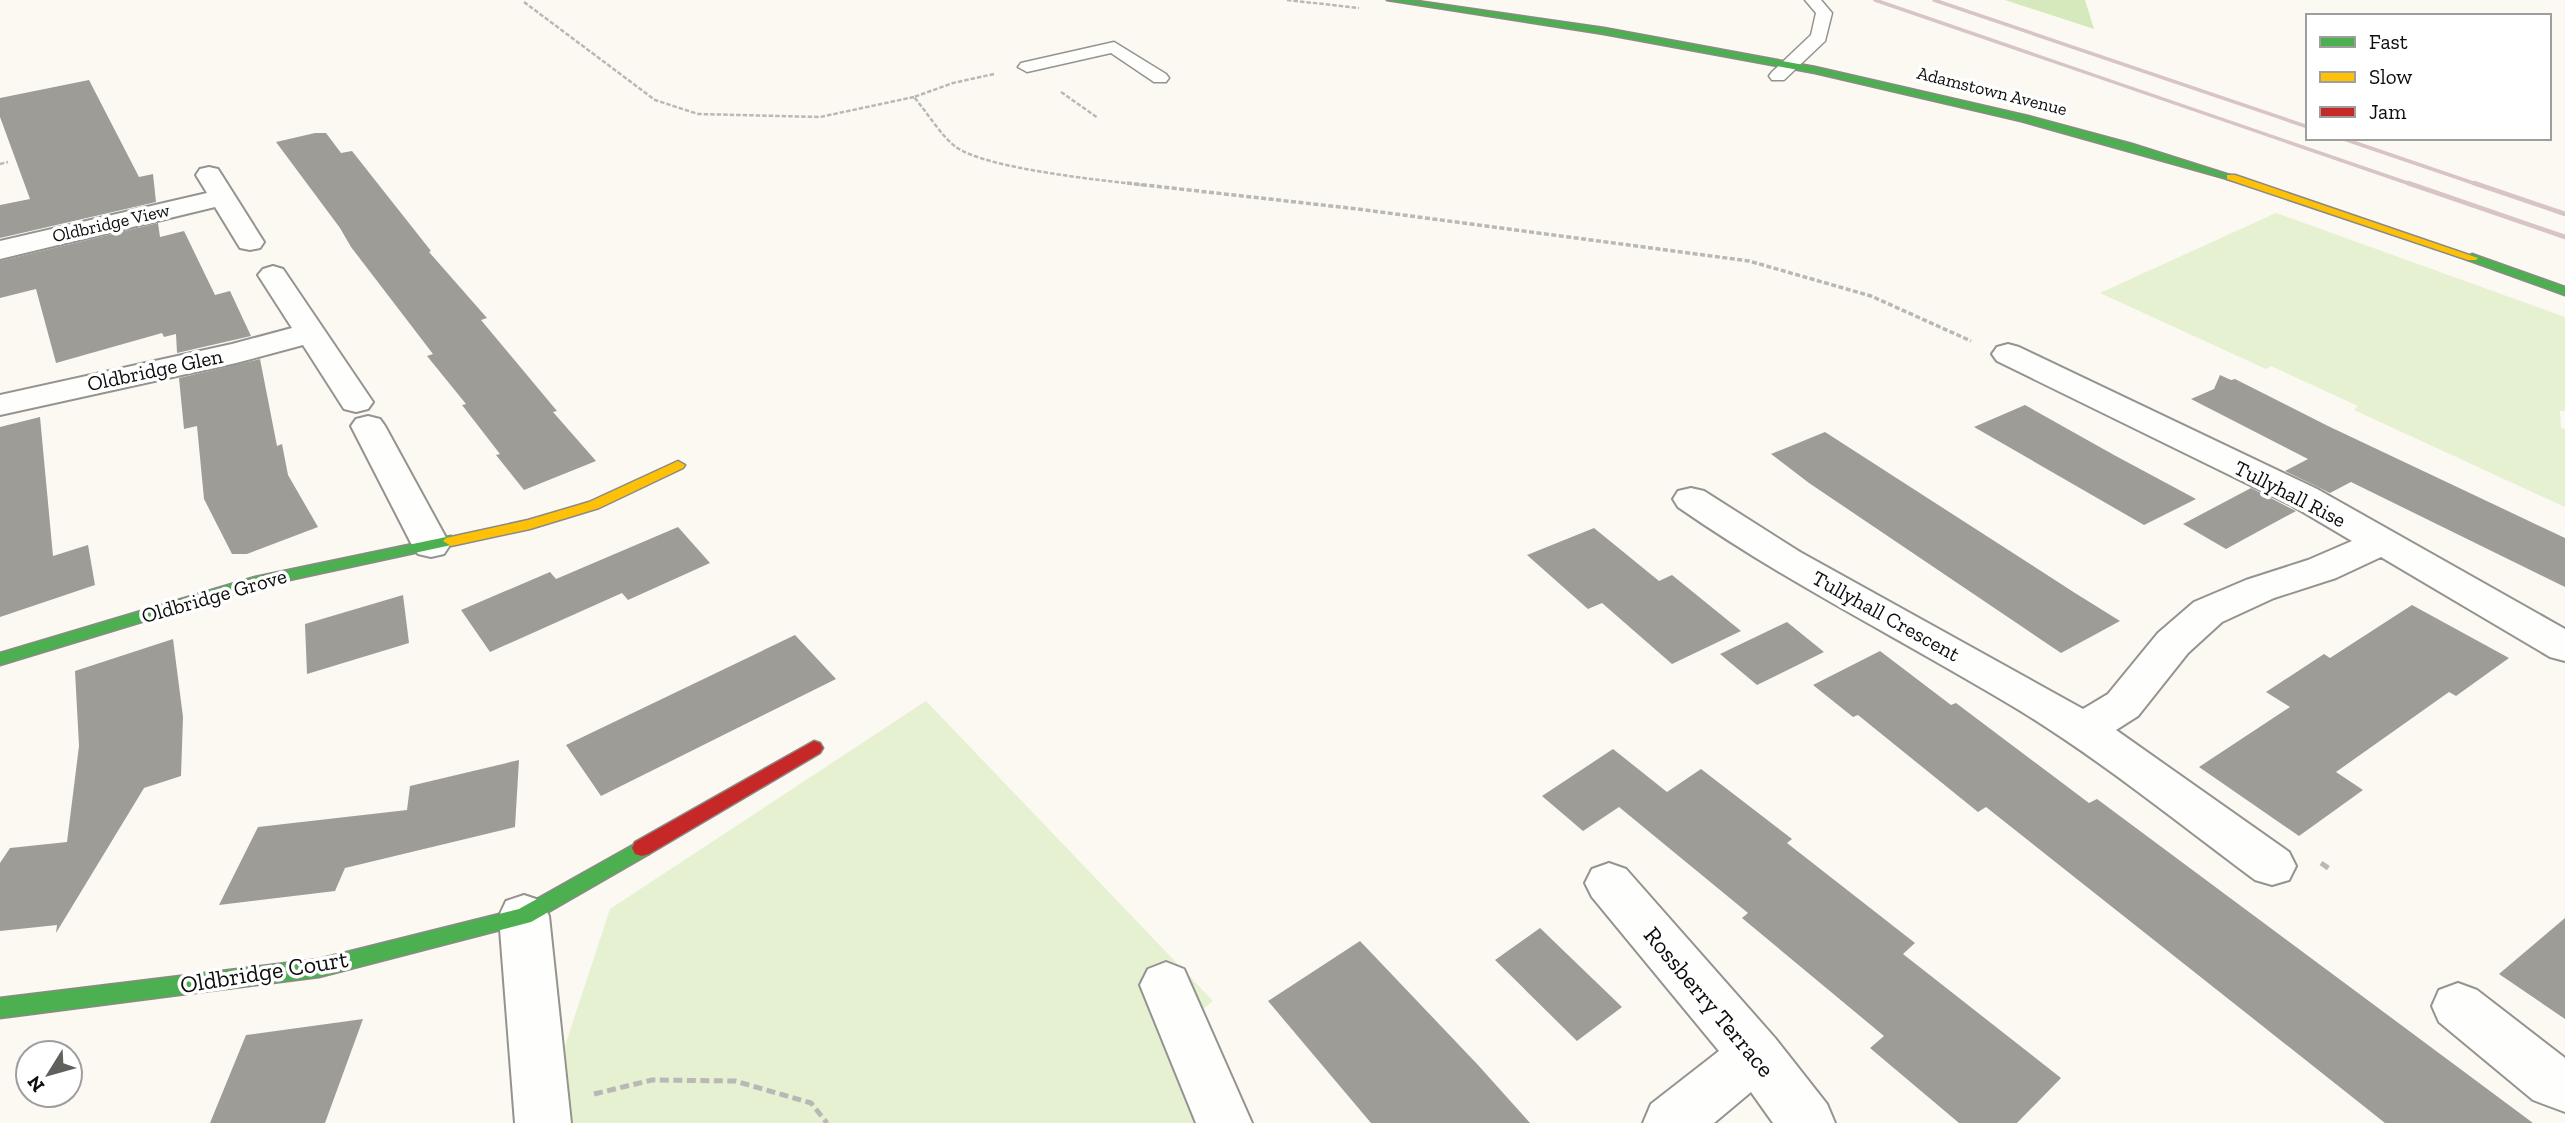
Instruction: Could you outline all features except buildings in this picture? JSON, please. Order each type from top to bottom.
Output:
[{"type":"street","name":"Adamstown Avenue","points":[[1391,0],[1520,15],[1655,36],[1785,71],[2000,111],[2235,177],[2565,291]]},
{"type":"street","points":[[1469,0],[1651,24],[1840,59]]},
{"type":"street","name":"Adamstown Avenue","points":[[1908,74],[2039,106],[2291,180]]},
{"type":"street","name":"Oldbridge View","points":[[0,250],[216,186],[250,242]]},
{"type":"street","points":[[274,275],[362,414],[431,545]]},
{"type":"street","name":"Oldbridge Glen","points":[[0,405],[236,353],[310,333]]},
{"type":"street","name":"Tullyhall Rise","points":[[2008,354],[2304,497],[2565,647]]},
{"type":"street","name":"Oldbridge Grove","points":[[0,659],[255,582],[530,524],[594,505],[678,465]]},
{"type":"street","name":"Tullyhall Crescent","points":[[1691,499],[1749,541],[2083,729],[2291,860]]},
{"type":"street","points":[[2083,729],[2123,705],[2174,643],[2208,612],[2260,589],[2322,569],[2382,542]]},
{"type":"street","name":"Oldbridge Court","points":[[0,1008],[320,968],[524,916],[814,748]]},
{"type":"street","name":"Rossberry Terrace","points":[[1609,883],[1756,1055],[1807,1123]]},
{"type":"street","points":[[524,916],[543,1115]]},
{"type":"street","points":[[1166,985],[1224,1123]]},
{"type":"street","points":[[2458,1006],[2553,1082],[2565,1086]]},
{"type":"street","points":[[1671,1123],[1756,1055]]},
{"type":"lane","points":[[1785,71],[1819,37],[1824,12],[1813,0]]},
{"type":"lane","points":[[1027,67],[1114,47],[1160,78]]},
{"type":"path","points":[[524,2],[655,100],[698,114],[820,117],[914,97],[953,83],[1027,67],[1098,118]]},
{"type":"path","points":[[914,97],[956,146],[983,158],[1109,181],[1358,209],[1749,261],[1871,296],[1974,342],[2008,354]]},
{"type":"path","points":[[0,164],[8,162]]},
{"type":"path","points":[[2291,860],[2331,870]]},
{"type":"path","points":[[543,1115],[652,1080],[735,1081],[811,1103],[827,1123]]},
{"type":"green space","points":[[2005,0],[2085,0],[2094,29]]},
{"type":"green space","points":[[2276,213],[2565,317],[2565,411],[2560,411],[2561,428],[2565,429],[2565,507],[2354,410],[2358,406],[2271,366],[2266,369],[2100,293]]},
{"type":"green space","points":[[926,701],[1213,1001],[1162,1042],[1197,1123],[573,1123],[565,1046],[610,909]]},
{"type":"railway","points":[[1875,0],[2413,185]]},
{"type":"railway","points":[[1934,0],[2306,126]]},
{"type":"railway","points":[[2347,140],[2479,185]]},
{"type":"railway","points":[[2408,183],[2565,237]]},
{"type":"railway","points":[[2474,183],[2565,214]]},
{"type":"traffic: fast","points":[[1391,0],[1604,31],[1815,70],[2024,119],[2231,177]]},
{"type":"traffic: fast","points":[[2472,258],[2565,291]]},
{"type":"traffic: fast","points":[[0,659],[255,582],[451,541]]},
{"type":"traffic: fast","points":[[0,1008],[319,968],[524,916],[642,848]]},
{"type":"traffic: slow","points":[[2231,177],[2472,258]]},
{"type":"traffic: slow","points":[[451,541],[530,524],[594,505],[678,465]]},
{"type":"traffic: jam","points":[[642,848],[814,748]]}]
